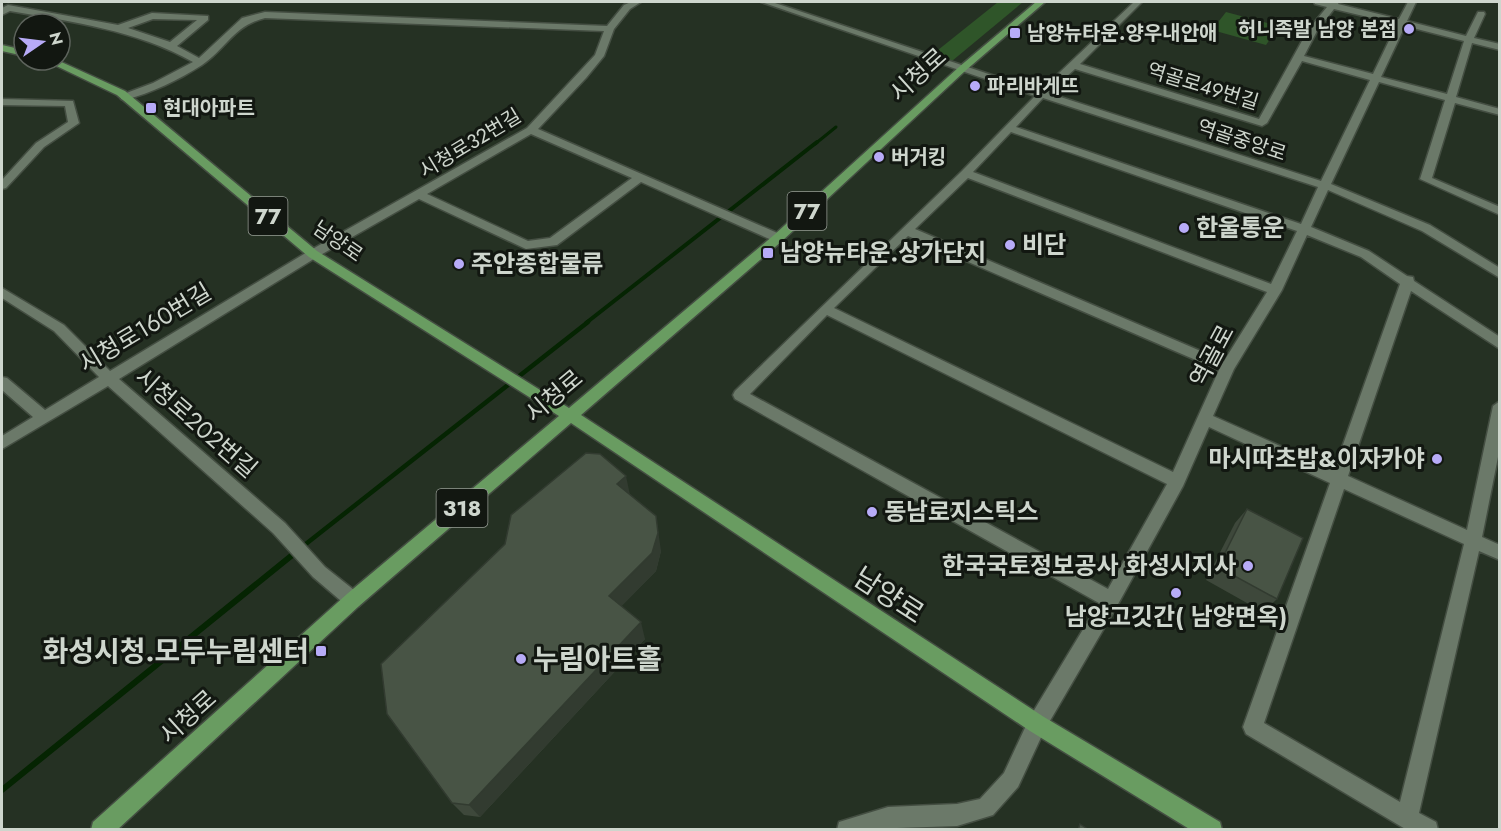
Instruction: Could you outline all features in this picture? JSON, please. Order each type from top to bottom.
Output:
[{"type":"main road","name":"시청로","points":[[101,830],[352,600],[778,238],[962,69],[1041,2]]},
{"type":"main road","name":"남양로","points":[[72,71],[125,97],[313,254],[540,399],[571,416],[1037,724],[1212,830]]},
{"type":"street","name":"시청로32번길","points":[[313,254],[531,130],[583,76],[599,56],[610,29],[627,7],[637,2]]},
{"type":"street","name":"역골중앙로","points":[[765,2],[962,69],[1324,185],[1426,228],[1500,274]]},
{"type":"street","points":[[1111,600],[740,395],[966,173],[1041,94],[1138,2]]},
{"type":"street","points":[[1318,2],[1334,3],[1402,23],[1500,47]]},
{"type":"street","name":"역골로","points":[[847,830],[888,818],[957,815],[986,808],[1011,780],[1037,724],[1111,600],[1177,481],[1227,368],[1275,290],[1412,2]]},
{"type":"street","points":[[1334,3],[1313,30],[1299,57],[1500,112]]},
{"type":"street","points":[[2,12],[8,8],[119,28],[171,46],[200,62]]},
{"type":"street","points":[[1481,14],[1469,39],[1426,178],[1500,212]]},
{"type":"street","points":[[125,97],[157,85],[200,62],[245,20],[265,15],[610,29]]},
{"type":"street","points":[[119,28],[152,16],[205,18],[171,46]]},
{"type":"street","name":"역골로49번길","points":[[1073,66],[1262,123],[1299,57]]},
{"type":"street","points":[[2,102],[69,103],[74,123],[40,145],[2,186]]},
{"type":"street","points":[[1009,128],[1304,229],[1365,254],[1408,280],[1500,344]]},
{"type":"street","points":[[531,130],[778,238]]},
{"type":"street","points":[[966,173],[1275,290]]},
{"type":"street","points":[[418,194],[526,245],[553,242],[640,178]]},
{"type":"street","points":[[906,230],[1227,368]]},
{"type":"street","name":"시청로160번길","points":[[2,443],[107,377],[313,254]]},
{"type":"street","points":[[1408,280],[1253,727],[1428,830]]},
{"type":"street","name":"시청로202번길","points":[[2,292],[59,328],[107,377],[279,528],[319,572],[352,600]]},
{"type":"street","points":[[825,309],[1177,481]]},
{"type":"street","points":[[2,382],[43,417]]},
{"type":"street","points":[[1407,817],[1473,541],[1500,406]]},
{"type":"street","points":[[1206,419],[1500,553]]},
{"type":"green space","points":[[998,2],[1023,2],[952,61],[933,54]]},
{"type":"green space","points":[[1226,12],[1279,26],[1266,45],[1212,30]]},
{"type":"building","name":"누림아트홀","points":[[586,453],[600,454],[626,476],[617,484],[656,516],[658,533],[652,553],[609,596],[641,622],[469,805],[452,803],[387,714],[381,664],[505,544],[511,515]]},
{"type":"building","name":"한국국토정보공사 화성시지사","points":[[1247,509],[1303,538],[1277,599],[1218,567]]},
{"type":"building","points":[[1080,824],[1089,830],[1078,830]]},
{"type":"waterway","points":[[815,144],[836,127]]},
{"type":"waterway","points":[[586,323],[817,142]]},
{"type":"waterway","points":[[302,547],[588,322]]},
{"type":"waterway","points":[[2,790],[296,552]]},
{"type":"place","name":"허니족발 남양 본점","points":[[1409,29]]},
{"type":"place","name":"남양뉴타운.양우내안애","points":[[1015,33]]},
{"type":"place","name":"파리바게뜨","points":[[975,86]]},
{"type":"place","name":"현대아파트","points":[[151,108]]},
{"type":"place","name":"버거킹","points":[[879,157]]},
{"type":"place","name":"한울통운","points":[[1184,228]]},
{"type":"place","name":"비단","points":[[1010,245]]},
{"type":"place","name":"남양뉴타운.상가단지","points":[[768,253]]},
{"type":"place","name":"주안종합물류","points":[[459,264]]},
{"type":"place","name":"마시따초밥&이자카야","points":[[1437,459]]},
{"type":"place","name":"동남로지스틱스","points":[[872,512]]},
{"type":"place","name":"한국국토정보공사 화성시지사","points":[[1248,566]]},
{"type":"place","name":"남양고깃간( 남양면옥)","points":[[1176,593]]},
{"type":"place","name":"화성시청.모두누림센터","points":[[321,651]]},
{"type":"place","name":"누림아트홀","points":[[521,659]]}]
